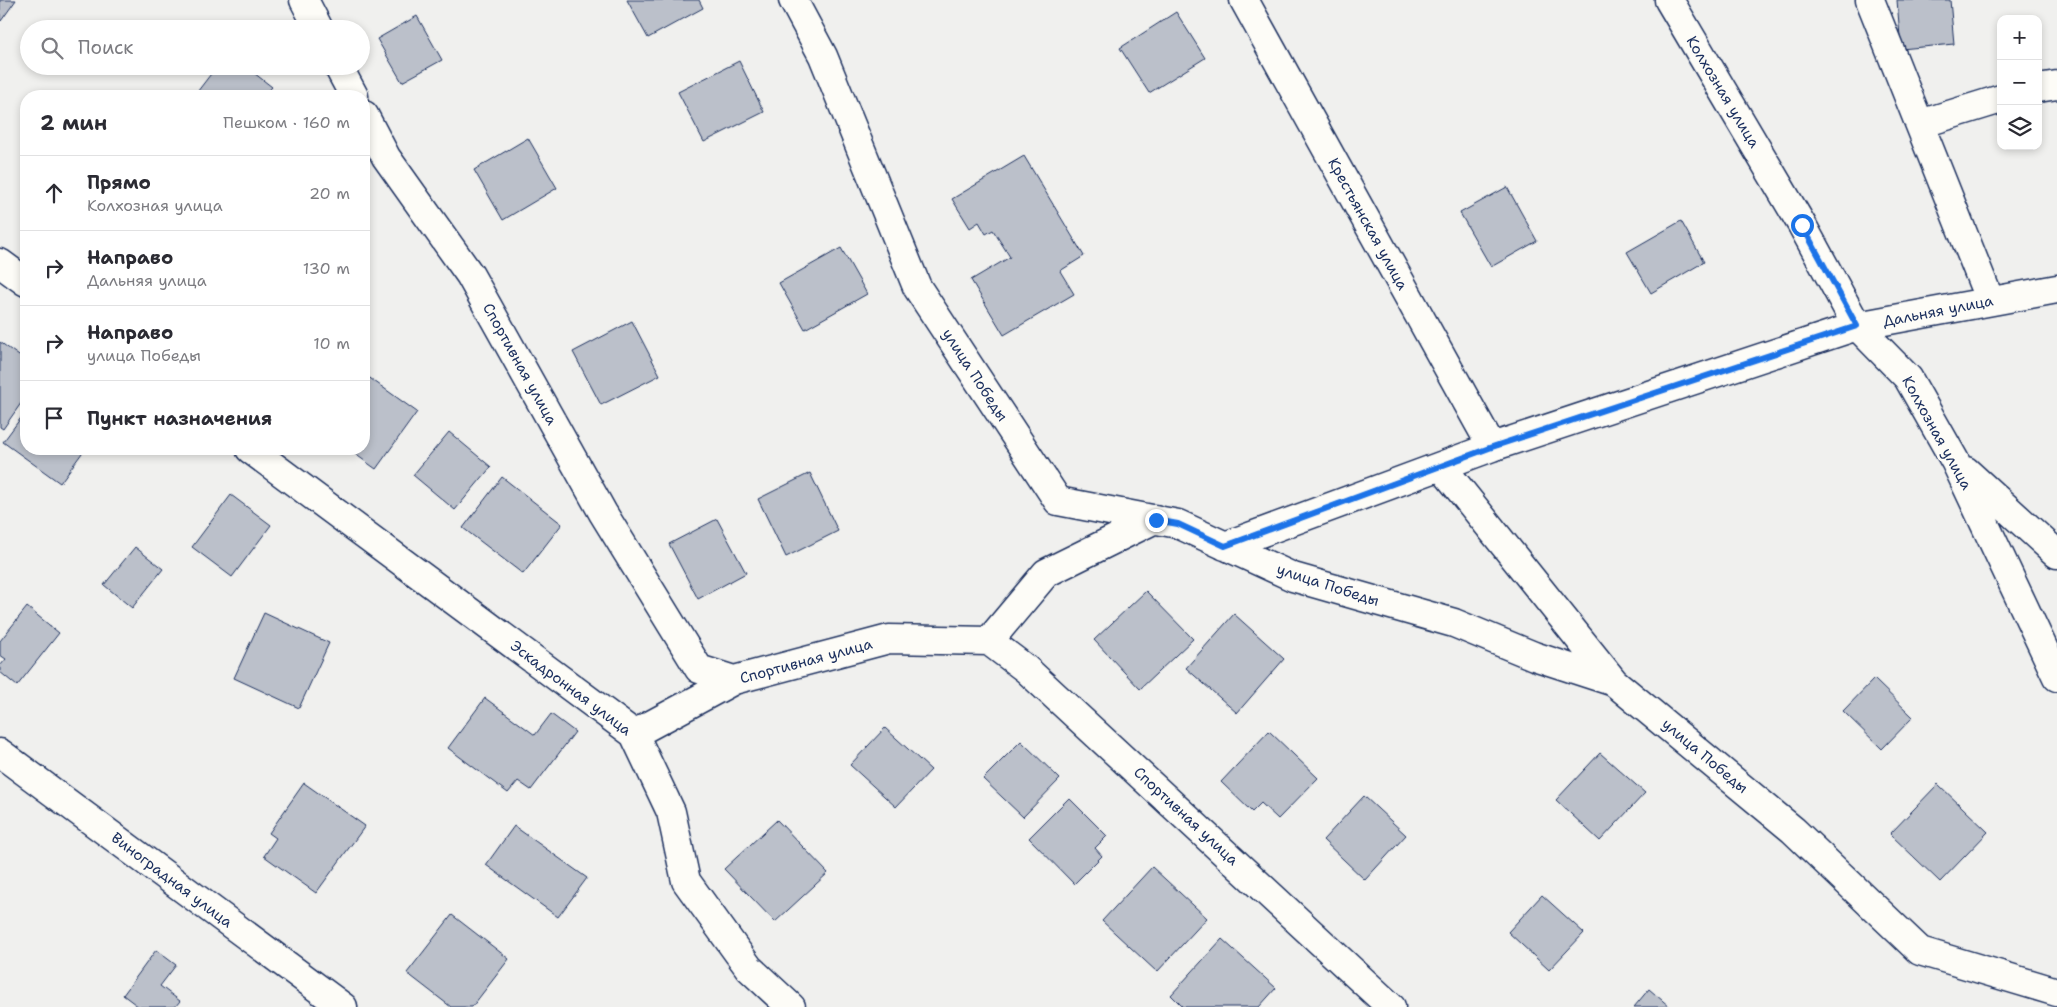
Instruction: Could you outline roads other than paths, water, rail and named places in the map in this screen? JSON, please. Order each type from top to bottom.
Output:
[{"type":"street","points":[[304,0],[314,20]]},
{"type":"street","name":"улица Победы","points":[[793,0],[822,56],[917,287],[1058,501],[1178,524],[1293,577],[1454,623],[1534,656],[1614,682],[1793,830],[1920,951],[2057,992]]},
{"type":"street","name":"Крестьянская улица","points":[[1244,0],[1492,447]]},
{"type":"street","name":"Колхозная улица","points":[[1669,0],[1802,225],[1857,326],[1908,378],[1955,461],[2057,677]]},
{"type":"street","points":[[1870,0],[1990,301]]},
{"type":"street","points":[[343,75],[351,90]]},
{"type":"street","points":[[2042,88],[2057,86]]},
{"type":"street","points":[[1920,124],[1997,100]]},
{"type":"street","name":"Спортивная улица","points":[[370,126],[386,157],[470,275],[603,513],[699,669],[734,680],[889,639],[989,641],[1026,669],[1391,1007]]},
{"type":"street","points":[[0,263],[20,278]]},
{"type":"street","name":"Дальняя улица","points":[[1225,546],[1492,447],[1857,326],[2057,289]]},
{"type":"street","name":"Эскадронная улица","points":[[258,455],[634,734],[671,812],[686,881],[750,968],[791,1007]]},
{"type":"street","points":[[1955,461],[2057,554]]},
{"type":"street","points":[[1441,466],[1614,682]]},
{"type":"street","points":[[989,641],[1046,573],[1156,520]]},
{"type":"street","points":[[634,734],[734,680]]},
{"type":"street","name":"Виноградная улица","points":[[0,753],[343,1007]]}]
